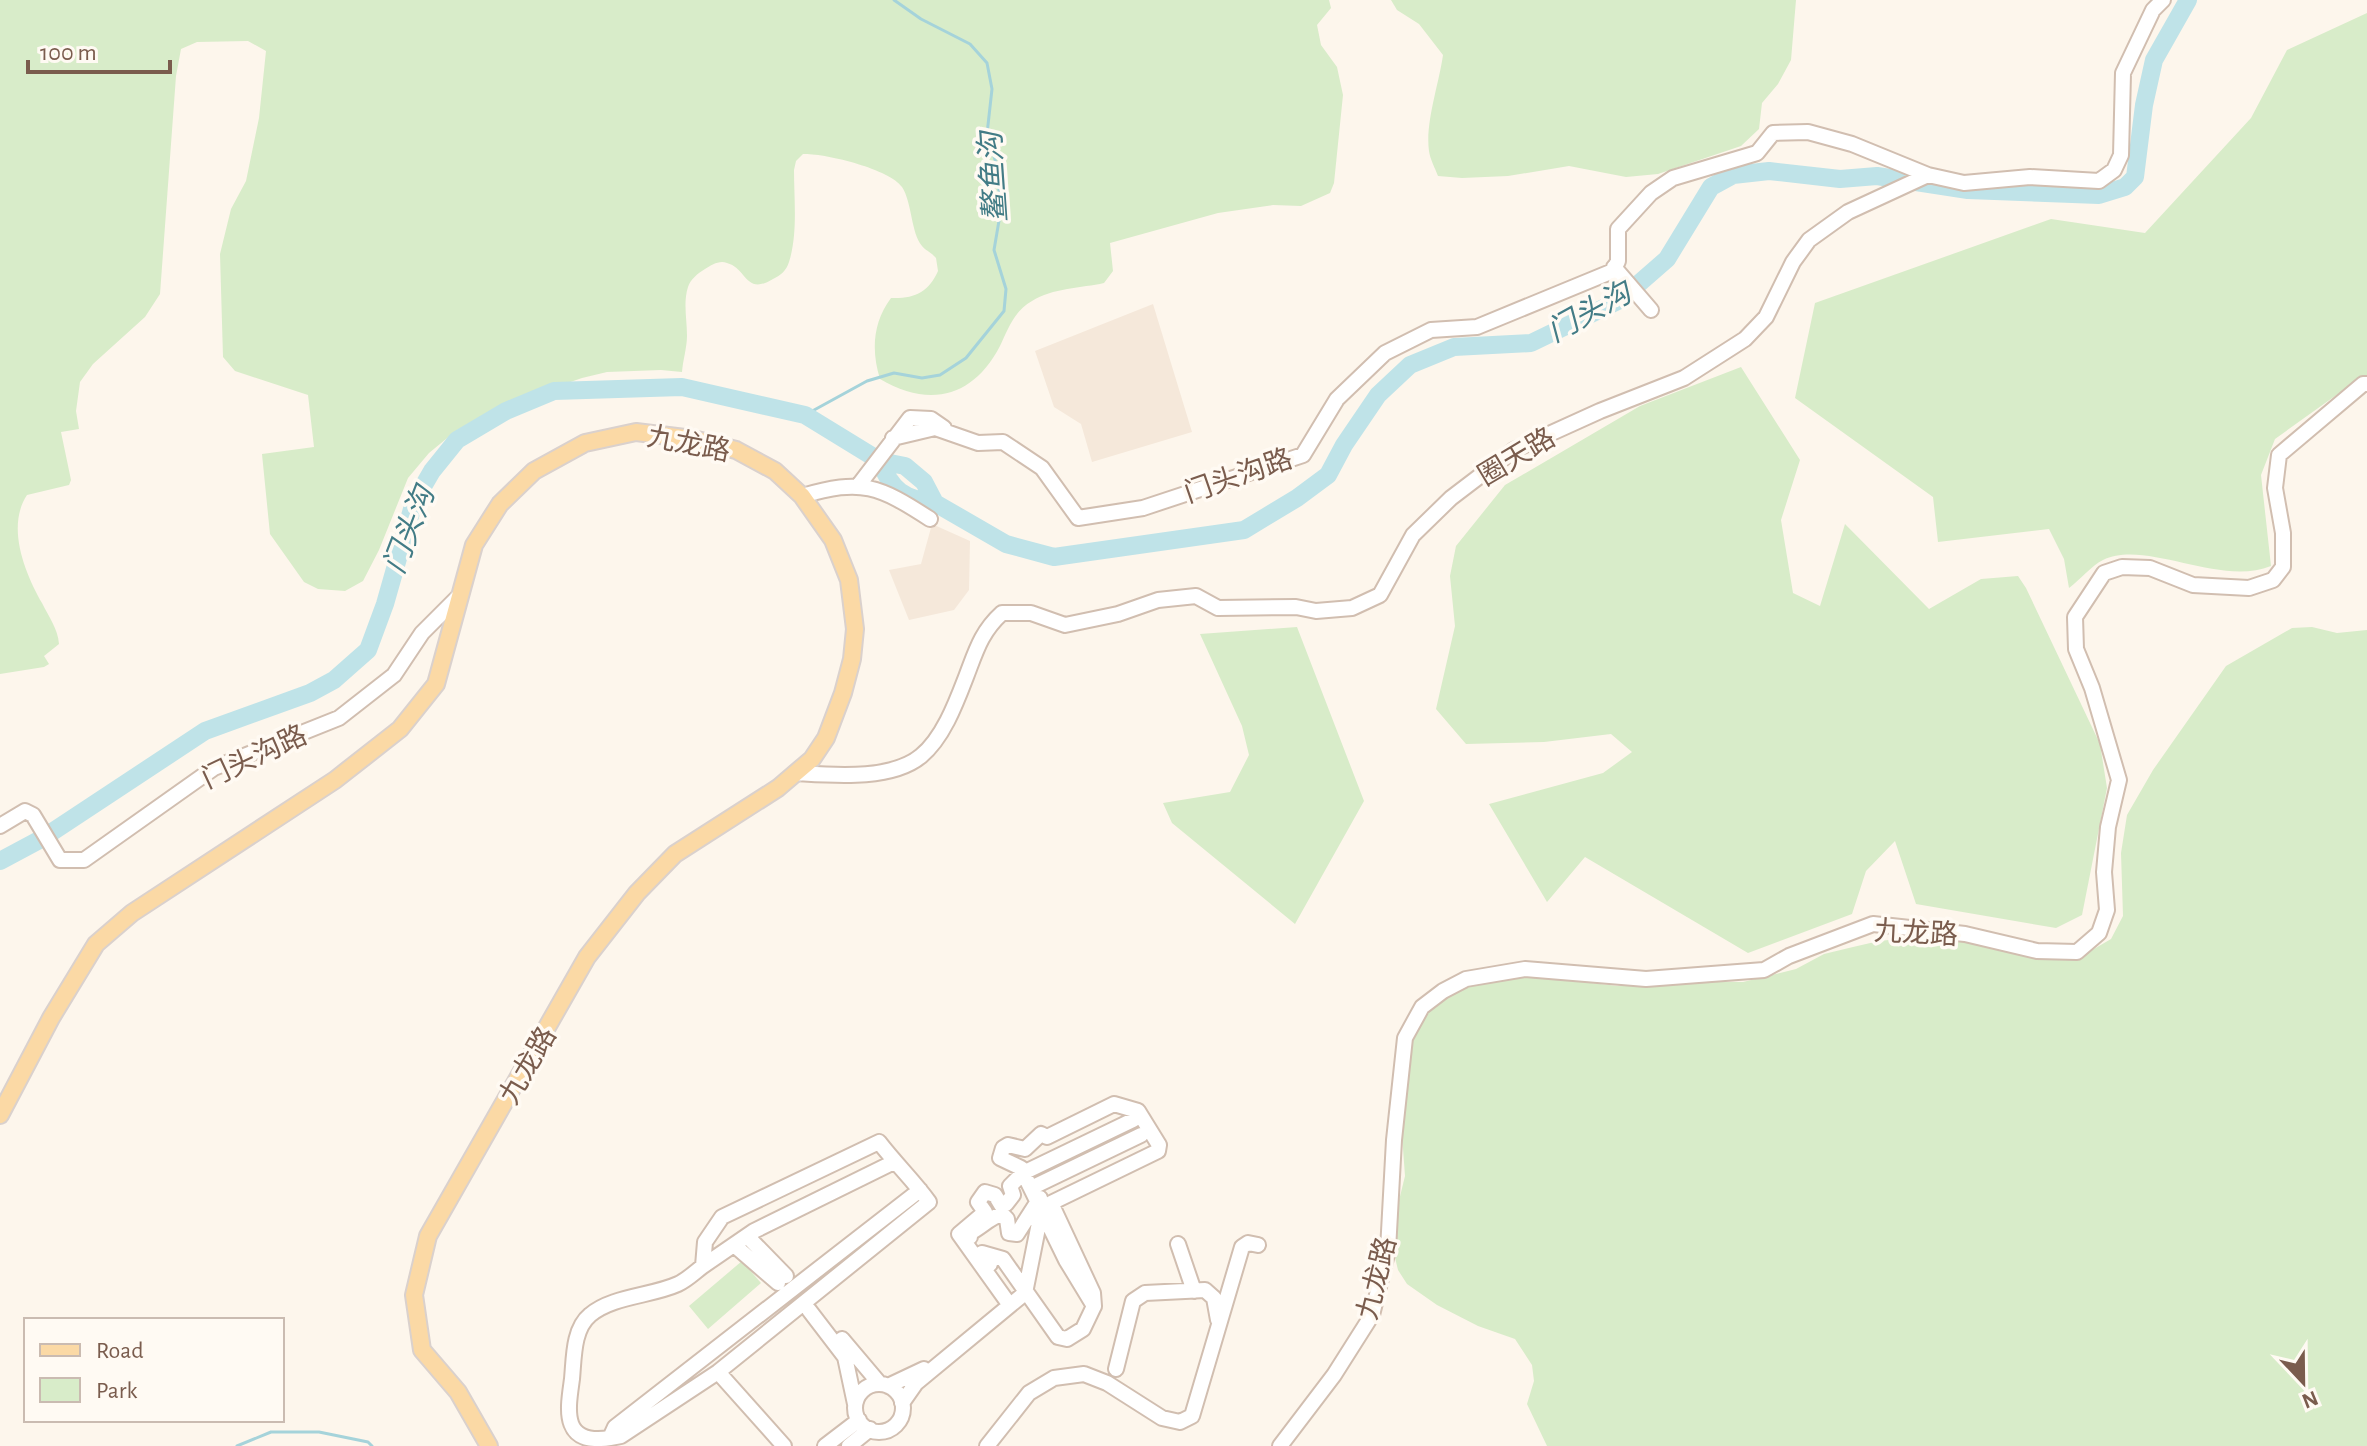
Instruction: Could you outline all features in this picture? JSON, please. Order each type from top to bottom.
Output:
[{"type":"main road","name":"九龙路","points":[[0,1115],[51,1018],[96,944],[132,913],[335,780],[400,729],[436,684],[474,545],[500,504],[534,471],[585,443],[636,432],[693,439],[736,450],[775,471],[802,496],[833,540],[849,580],[855,629],[852,659],[826,738],[812,759],[778,788],[675,854],[637,893],[587,957],[428,1236],[414,1295],[422,1350],[458,1392],[489,1446]]},
{"type":"street","points":[[1651,310],[1614,267],[1618,261],[1618,229],[1651,193],[1673,178],[1757,153],[1773,133],[1808,132],[1852,144],[1927,175],[1964,183],[2030,177],[2099,181],[2114,170],[2121,155],[2123,73],[2153,10],[2163,0]]},
{"type":"street","name":"圈天路","points":[[795,773],[851,776],[902,766],[920,757],[936,740],[986,628],[1002,613],[1031,613],[1065,625],[1118,614],[1158,600],[1196,596],[1218,608],[1296,607],[1316,611],[1352,608],[1380,595],[1413,535],[1451,498],[1514,450],[1684,378],[1745,339],[1766,317],[1793,262],[1809,240],[1848,212],[1927,175]]},
{"type":"street","name":"门头沟路","points":[[858,485],[893,438],[935,428],[978,443],[1003,442],[1014,448],[1042,468],[1078,518],[1143,508],[1303,455],[1337,399],[1385,353],[1431,330],[1477,327],[1613,271],[1614,267]]},
{"type":"street","name":"九龙路","points":[[1280,1446],[1334,1375],[1372,1315],[1388,1250],[1394,1140],[1405,1038],[1422,1007],[1466,979],[1510,970],[1539,969],[1646,979],[1764,970],[1789,956],[1873,924],[1965,934],[2037,951],[2077,952],[2099,933],[2107,910],[2104,872],[2108,827],[2119,780],[2092,688],[2076,649],[2075,617],[2104,573],[2122,567],[2150,568],[2193,585],[2249,588],[2273,580],[2283,567],[2283,533],[2275,488],[2279,455],[2363,384],[2367,384]]},
{"type":"street","points":[[802,496],[858,485],[891,494],[930,519]]},
{"type":"street","name":"门头沟路","points":[[0,826],[25,811],[33,815],[60,860],[84,860],[214,768],[339,718],[394,675],[422,633],[459,596]]},
{"type":"street","points":[[1130,1114],[1114,1104],[1047,1137],[1041,1134],[1025,1149],[1008,1145],[1003,1148],[1000,1158],[1021,1168],[1023,1173],[1040,1199],[1066,1260],[1094,1306],[1083,1329],[1067,1339],[1058,1337],[1016,1299],[959,1234],[985,1212],[978,1202],[985,1192],[995,1195],[1001,1205],[1006,1204],[1013,1195],[1010,1186],[1023,1173],[1130,1114],[1138,1111],[1148,1141]]},
{"type":"street","points":[[1016,1299],[970,1239],[970,1233],[1002,1214],[1007,1219],[1009,1233],[1017,1234],[1040,1199],[1148,1141],[1159,1145],[1158,1151],[1040,1199]]},
{"type":"street","points":[[703,1266],[705,1242],[722,1217],[879,1142],[929,1202],[718,1372],[621,1436],[596,1445],[586,1445],[573,1435],[567,1417],[577,1334],[590,1315],[616,1302],[678,1284],[741,1240],[894,1162]]},
{"type":"street","points":[[610,1438],[615,1427],[920,1190]]},
{"type":"street","points":[[902,1403],[916,1383],[1016,1299],[1040,1199]]},
{"type":"street","points":[[741,1240],[782,1280]]},
{"type":"street","points":[[987,1446],[1029,1393],[1054,1378],[1084,1374],[1107,1383],[1162,1418],[1180,1422],[1192,1416],[1242,1247],[1248,1243],[1258,1245]]},
{"type":"street","points":[[1178,1244],[1194,1291]]},
{"type":"street","points":[[1116,1369],[1133,1301],[1145,1293],[1205,1290],[1214,1298],[1219,1325]]},
{"type":"street","points":[[811,1308],[884,1385],[900,1396],[902,1403],[901,1418],[883,1431],[861,1418],[845,1357],[811,1308]]},
{"type":"street","points":[[849,1446],[861,1418],[859,1394],[865,1389],[884,1385],[940,1362]]},
{"type":"street","points":[[718,1372],[784,1446]]},
{"type":"street","points":[[825,1446],[861,1418]]},
{"type":"shaded area","points":[[1153,304],[1192,432],[1092,462],[1081,424],[1054,407],[1035,351]]},
{"type":"shaded area","points":[[932,524],[970,541],[969,590],[954,610],[909,620],[889,570],[921,564]]},
{"type":"green space","points":[[0,0],[1329,0],[1331,8],[1317,25],[1321,45],[1337,67],[1343,95],[1334,183],[1330,193],[1301,206],[1273,205],[1218,213],[1110,243],[1113,271],[1104,283],[1058,291],[1032,301],[1016,315],[989,364],[977,377],[948,393],[932,395],[898,388],[880,379],[875,357],[877,327],[891,298],[920,293],[938,271],[936,258],[918,240],[902,187],[871,168],[840,159],[803,154],[796,161],[794,170],[795,228],[786,268],[776,277],[757,284],[751,283],[734,266],[724,262],[695,277],[689,284],[685,305],[687,340],[682,372],[607,372],[582,378],[504,405],[457,430],[429,453],[408,478],[363,581],[345,591],[318,589],[304,582],[270,534],[262,454],[314,447],[308,395],[235,371],[223,357],[220,254],[231,209],[246,181],[259,118],[266,51],[248,41],[197,42],[181,49],[176,76],[160,294],[145,317],[93,364],[80,382],[76,411],[79,429],[61,432],[71,480],[69,485],[27,495],[18,521],[24,564],[55,628],[59,644],[44,656],[49,664],[44,667],[0,674]]},
{"type":"green space","points":[[1391,0],[1796,0],[1791,60],[1778,84],[1762,103],[1759,129],[1741,146],[1658,174],[1626,177],[1569,166],[1508,176],[1462,178],[1438,176],[1429,151],[1431,116],[1443,55],[1419,24],[1397,10]]},
{"type":"green space","points":[[2367,13],[2367,378],[2356,381],[2275,439],[2261,475],[2271,566],[2251,571],[2229,571],[2161,558],[2120,555],[2103,560],[2069,588],[2064,559],[2049,529],[1938,542],[1933,497],[1795,398],[1815,303],[2051,219],[2145,233],[2251,118],[2287,50]]},
{"type":"green space","points":[[1741,367],[1800,460],[1781,520],[1793,593],[1820,606],[1845,524],[1929,609],[1981,579],[2018,576],[2026,588],[2100,744],[2107,788],[2082,915],[2056,928],[1916,904],[1895,841],[1866,871],[1852,914],[1748,953],[1585,857],[1547,902],[1489,804],[1603,773],[1632,752],[1611,734],[1544,742],[1466,744],[1436,709],[1455,626],[1450,576],[1456,546],[1505,485],[1640,406]]},
{"type":"green space","points":[[1297,627],[1364,801],[1295,924],[1172,823],[1163,803],[1230,792],[1249,755],[1242,726],[1200,634]]},
{"type":"green space","points":[[2312,627],[2337,633],[2367,630],[2367,1446],[1547,1446],[1527,1404],[1534,1381],[1532,1365],[1515,1339],[1478,1326],[1437,1305],[1407,1284],[1398,1270],[1390,1237],[1405,1176],[1402,1135],[1404,1055],[1429,997],[1502,973],[1618,986],[1680,981],[1743,982],[1796,969],[1824,954],[1879,941],[1918,937],[1948,938],[1982,946],[2082,956],[2111,939],[2123,916],[2121,853],[2127,815],[2153,770],[2226,666],[2292,628]]},
{"type":"green space","points":[[742,1261],[761,1283],[708,1329],[689,1306]]},
{"type":"waterway","name":"鳌鱼沟","points":[[805,415],[867,381],[894,373],[922,378],[940,375],[966,358],[1004,311],[1006,289],[994,250],[1001,209],[996,163],[987,134],[992,89],[987,63],[970,44],[921,19],[894,0]]},
{"type":"waterway","name":"门头沟","points":[[0,861],[43,838],[205,731],[310,693],[334,680],[368,650],[385,604],[414,502],[432,471],[457,440],[506,411],[554,391],[682,387],[805,415],[880,461],[905,466],[924,482],[935,503],[1006,544],[1054,557],[1244,530],[1328,475],[1378,395],[1410,365],[1454,347],[1531,343],[1620,300],[1667,259],[1711,187],[1733,175],[1769,171],[1840,179],[1877,176],[1968,190],[2099,195],[2125,187],[2135,177],[2144,105],[2154,60],[2188,0]]},
{"type":"waterway","name":"门头沟","points":[[880,461],[889,479],[900,491],[915,499],[935,503]]},
{"type":"waterway","points":[[237,1446],[271,1432],[319,1432],[368,1442],[372,1446]]}]
